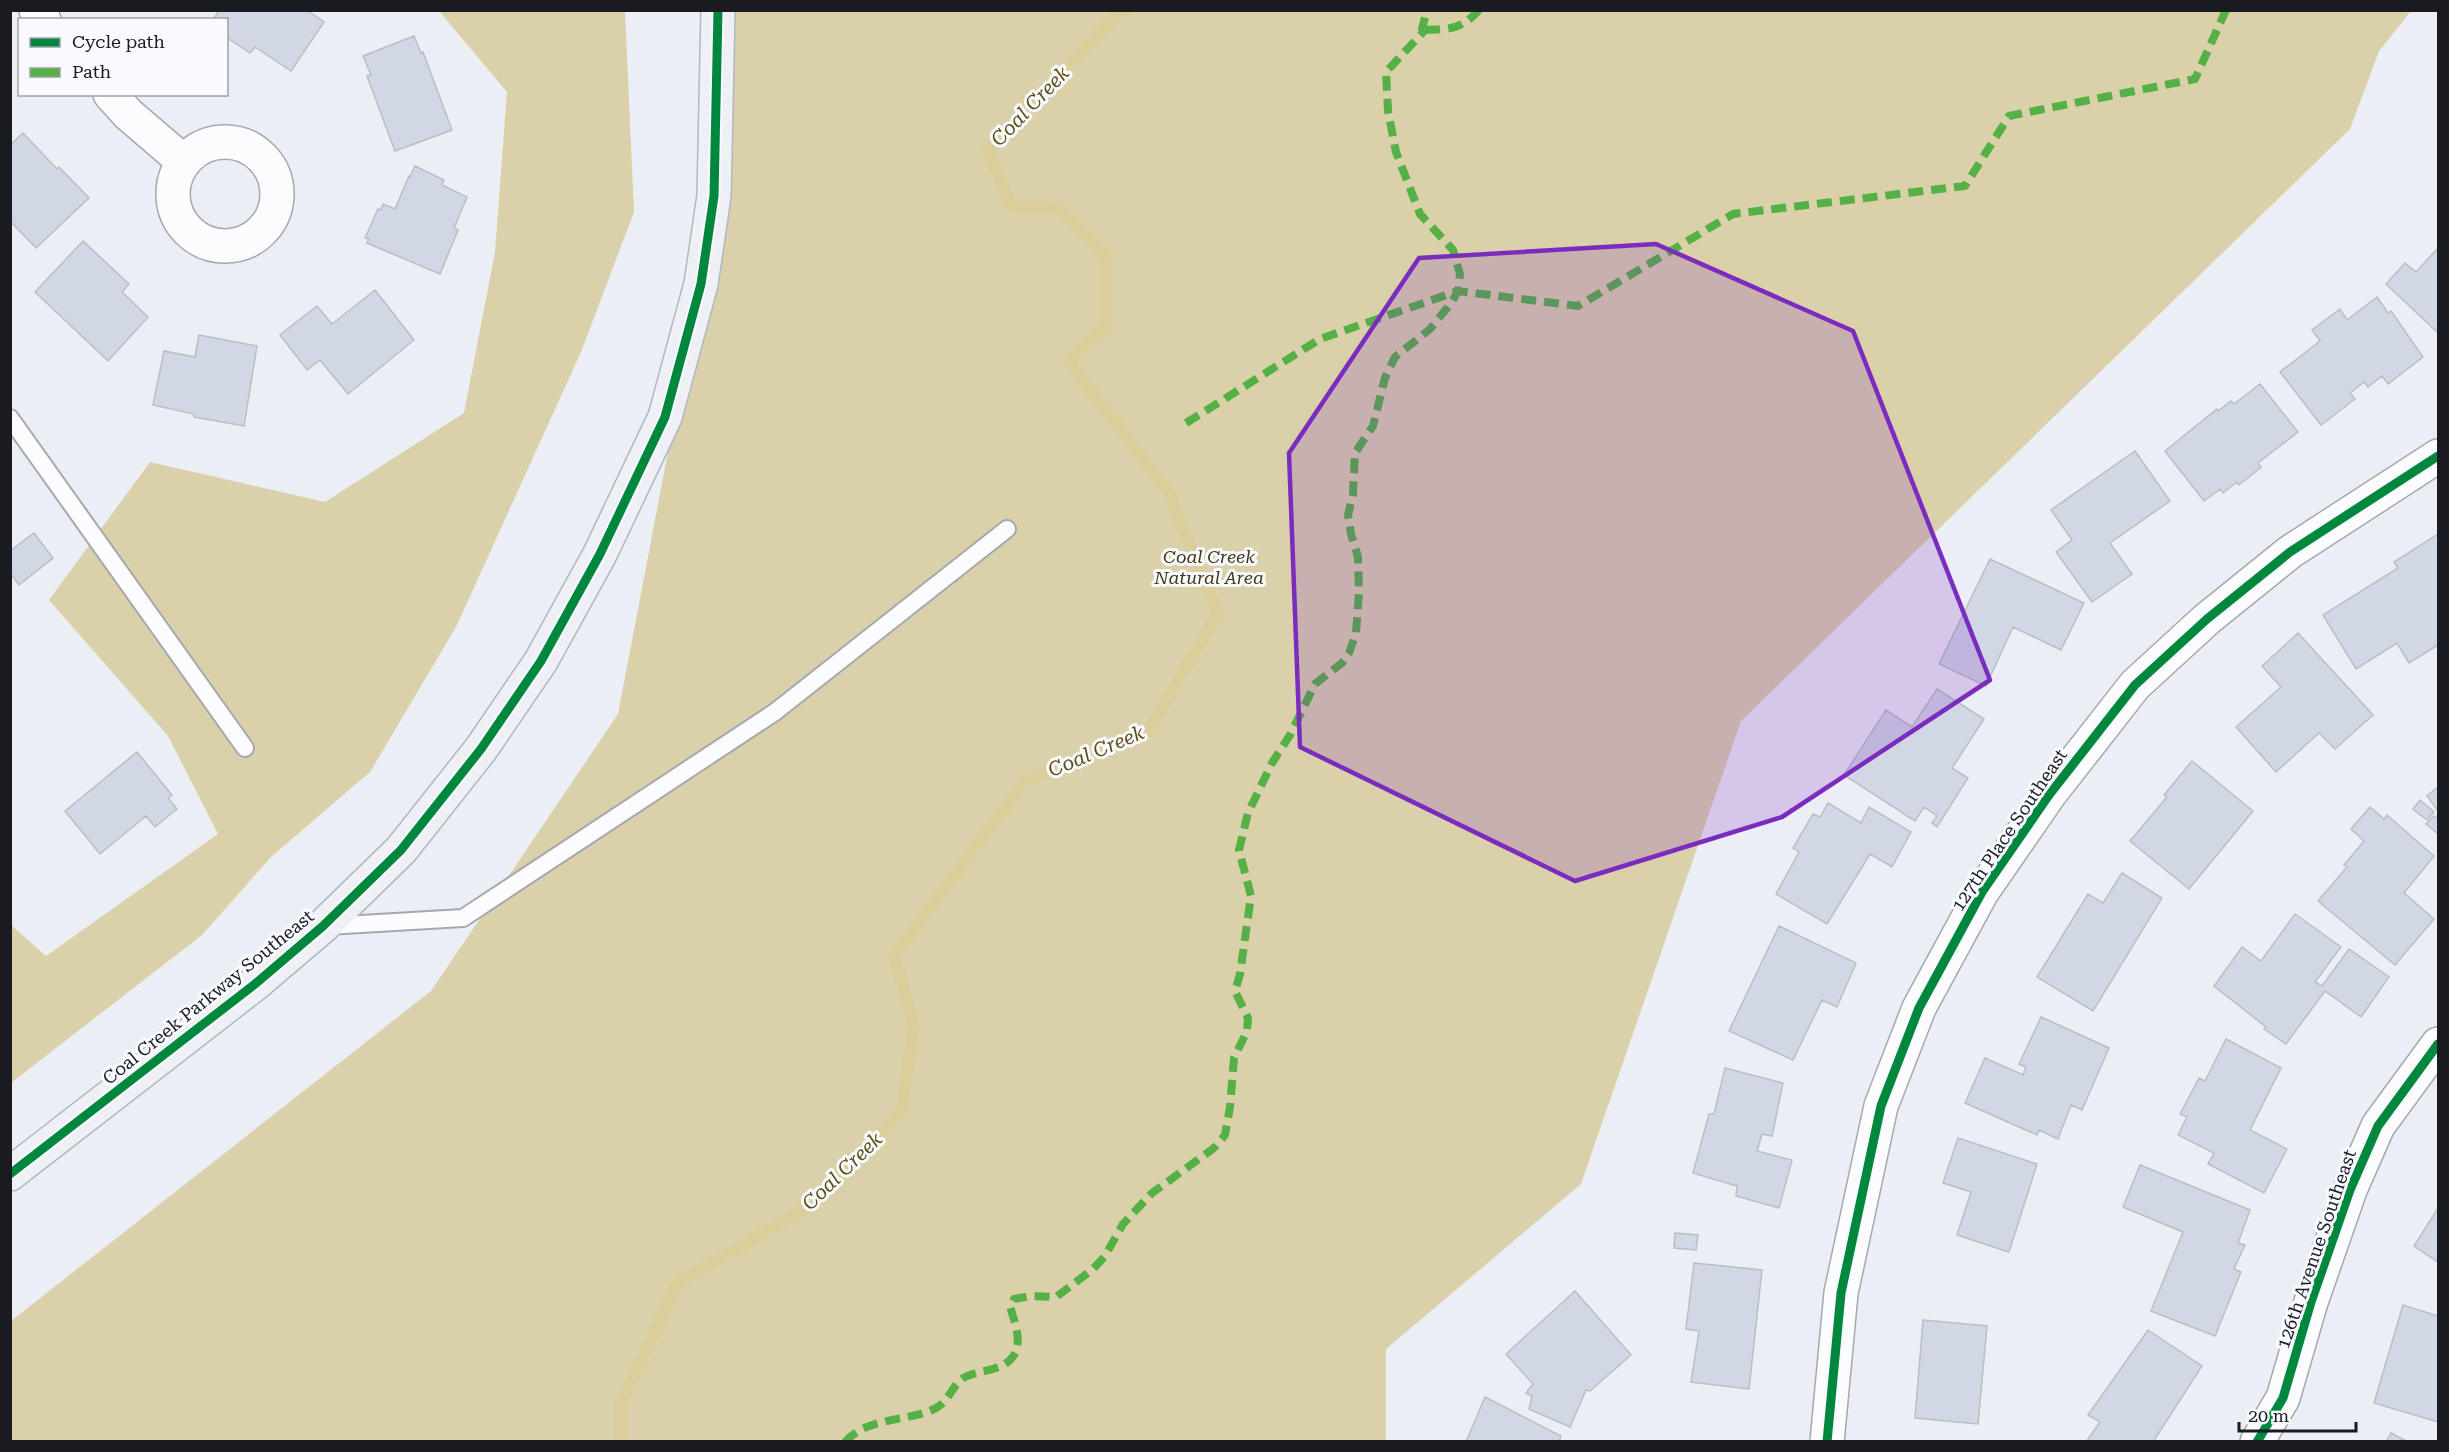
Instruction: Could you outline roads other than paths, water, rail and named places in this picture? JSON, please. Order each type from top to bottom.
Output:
[{"type":"main road","name":"Coal Creek Parkway Southeast","points":[[10,1174],[255,984],[323,926],[401,850],[481,749],[541,661],[600,554],[665,417],[701,284],[714,196],[718,10]]},
{"type":"street","points":[[112,96],[128,114],[184,162]]},
{"type":"street","name":"127th Place Southeast","points":[[1827,1442],[1841,1293],[1881,1106],[1919,1008],[1982,892],[2049,795],[2135,685],[2207,619],[2290,552],[2439,456]]},
{"type":"street","name":"126th Avenue Southeast","points":[[2257,1442],[2283,1398],[2318,1280],[2350,1190],[2378,1126],[2439,1044]]},
{"type":"lane","points":[[10,418],[245,748]]},
{"type":"lane","points":[[323,926],[463,918],[775,712],[1007,529]]},
{"type":"waterway","name":"Coal Creek","points":[[621,1442],[621,1402],[678,1283],[803,1210],[901,1114],[914,1026],[894,956],[1025,781],[1148,732],[1218,613],[1167,490],[1069,362],[1106,326],[1106,255],[1058,207],[1011,206],[988,151],[1116,16],[1127,10]]},
{"type":"park label","name":"Coal Creek Natural Area","points":[[1209,566]]}]
